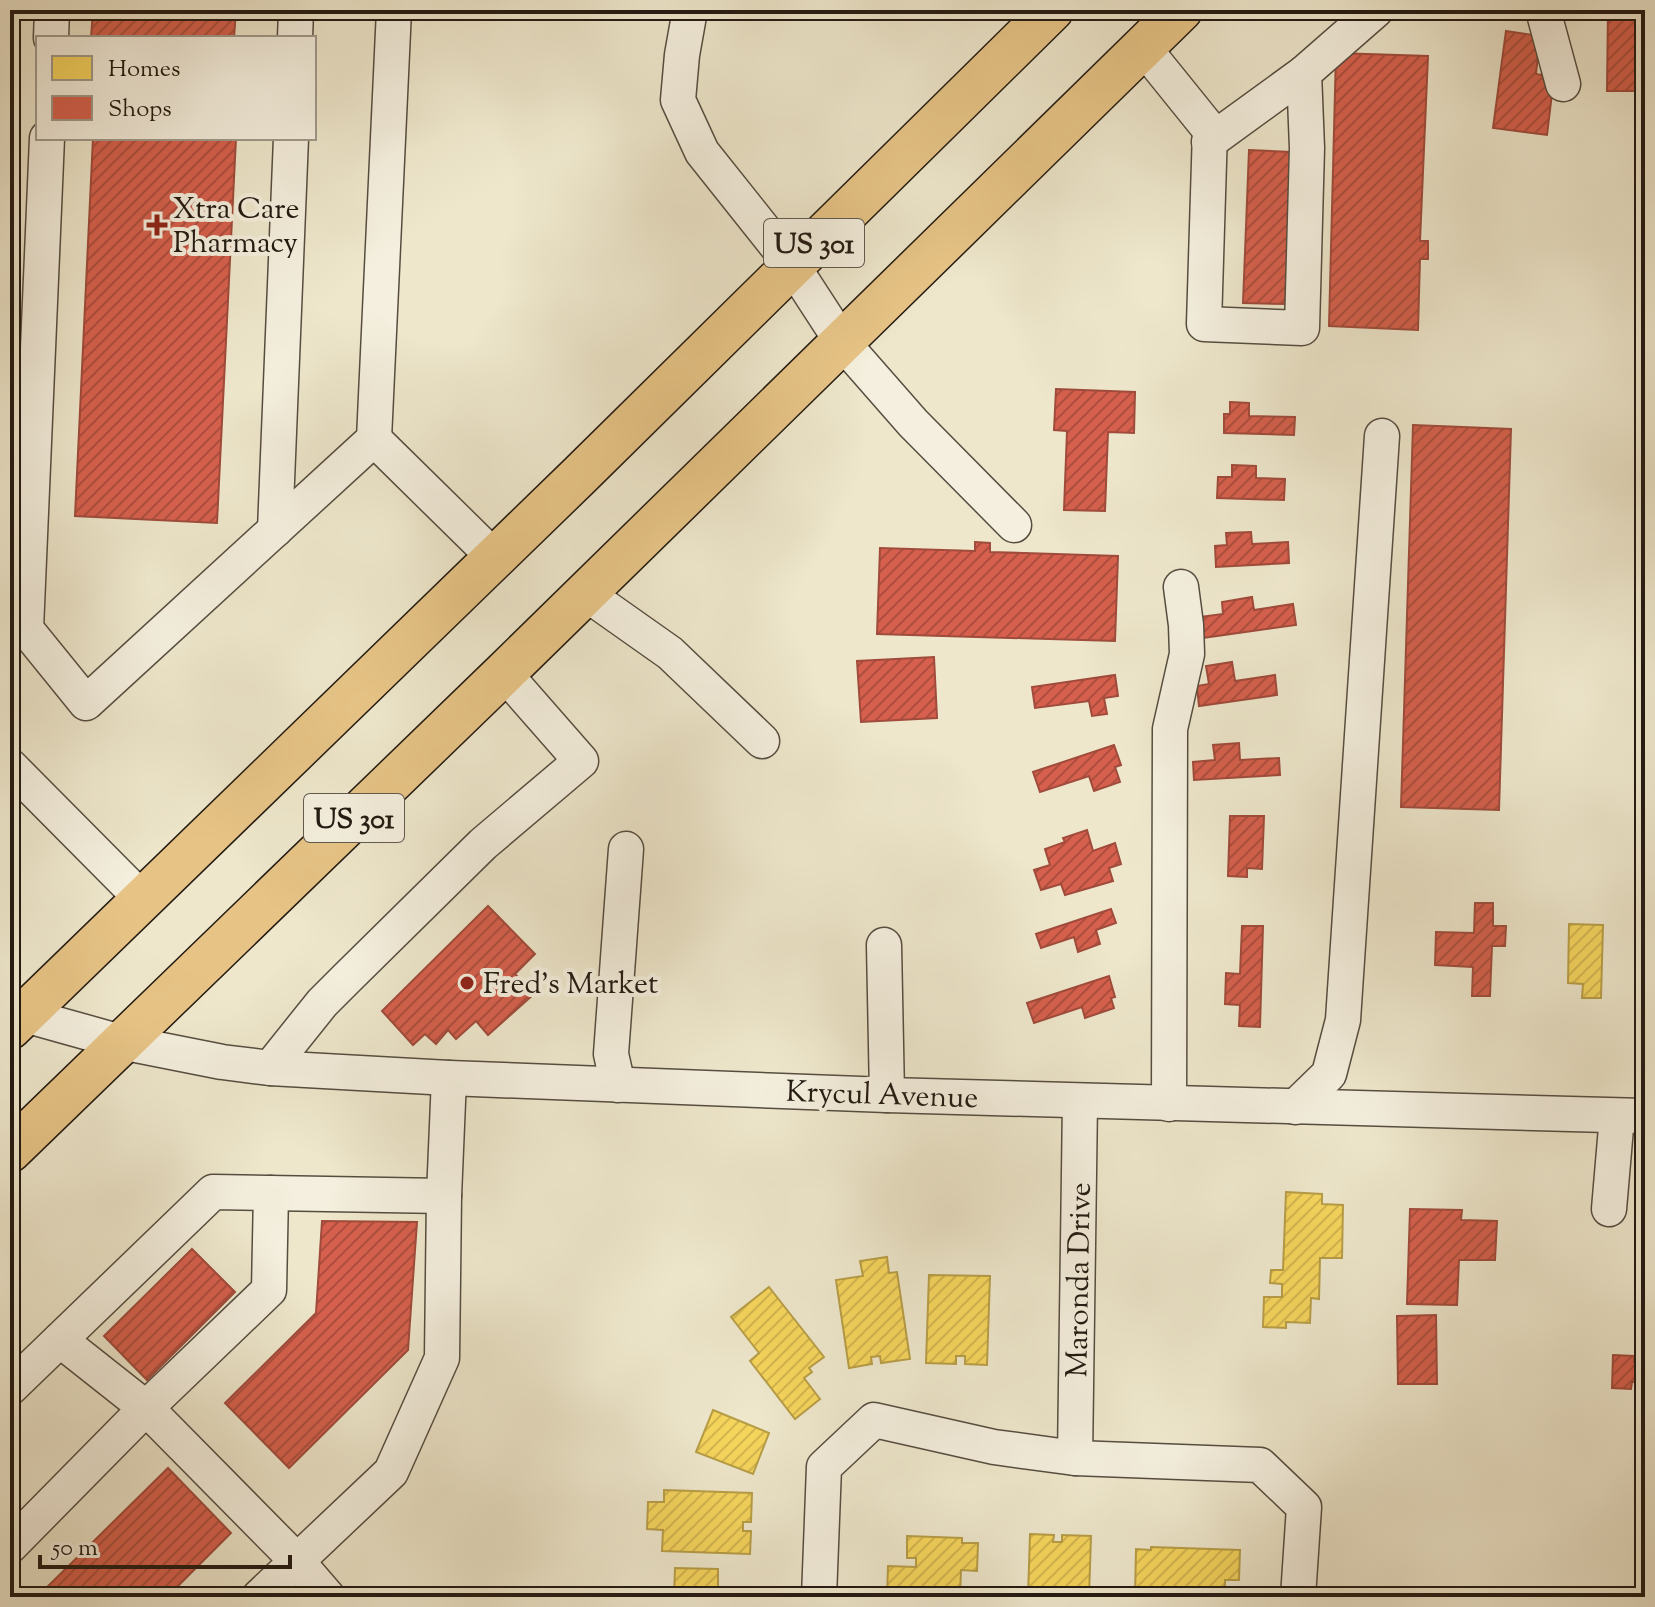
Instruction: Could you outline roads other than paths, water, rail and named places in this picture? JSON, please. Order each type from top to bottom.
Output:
[{"type":"main road","name":"US 301","points":[[15,1018],[143,900],[495,558],[1052,10]]},
{"type":"main road","name":"US 301","points":[[10,1151],[1181,10]]},
{"type":"street","points":[[51,36],[52,10]]},
{"type":"street","points":[[295,36],[296,10]]},
{"type":"street","points":[[47,140],[26,629],[86,703],[374,439],[394,10]]},
{"type":"street","points":[[690,10],[678,100],[702,152],[792,265],[842,342],[913,423],[1014,525]]},
{"type":"street","points":[[1209,142],[1304,73],[1376,10]]},
{"type":"street","points":[[1543,10],[1563,84]]},
{"type":"street","points":[[1143,47],[1210,130],[1204,324],[1302,328],[1307,148],[1304,73]]},
{"type":"street","points":[[275,530],[291,140]]},
{"type":"street","points":[[1295,1107],[1329,1074],[1343,1020],[1382,436]]},
{"type":"street","points":[[374,439],[495,558]]},
{"type":"street","points":[[1169,1104],[1170,729],[1187,654],[1181,587]]},
{"type":"street","points":[[585,593],[671,654],[762,741]]},
{"type":"street","points":[[270,1068],[322,1003],[483,844],[581,761],[504,673]]},
{"type":"street","points":[[10,766],[143,900]]},
{"type":"street","points":[[618,1085],[611,1054],[626,849]]},
{"type":"street","points":[[884,945],[887,1095]]},
{"type":"street","name":"Krycul Avenue","points":[[15,1018],[222,1062],[270,1068],[887,1095],[1631,1116]]},
{"type":"street","points":[[259,1597],[391,1472],[442,1358],[449,1078]]},
{"type":"street","name":"Maronda Drive","points":[[1075,1458],[1080,1101]]},
{"type":"street","points":[[1609,1209],[1631,1116]]},
{"type":"street","points":[[10,1388],[213,1192],[444,1196]]},
{"type":"street","points":[[10,1546],[146,1408],[269,1290],[271,1193]]},
{"type":"street","points":[[60,1340],[146,1408],[297,1561],[328,1597]]},
{"type":"street","points":[[819,1597],[824,1467],[874,1420],[994,1447],[1075,1458],[1260,1465],[1304,1507],[1298,1597]]},
{"type":"place","name":"Xtra Care Pharmacy","points":[[157,225]]},
{"type":"place","name":"Fred's Market","points":[[467,983]]}]
